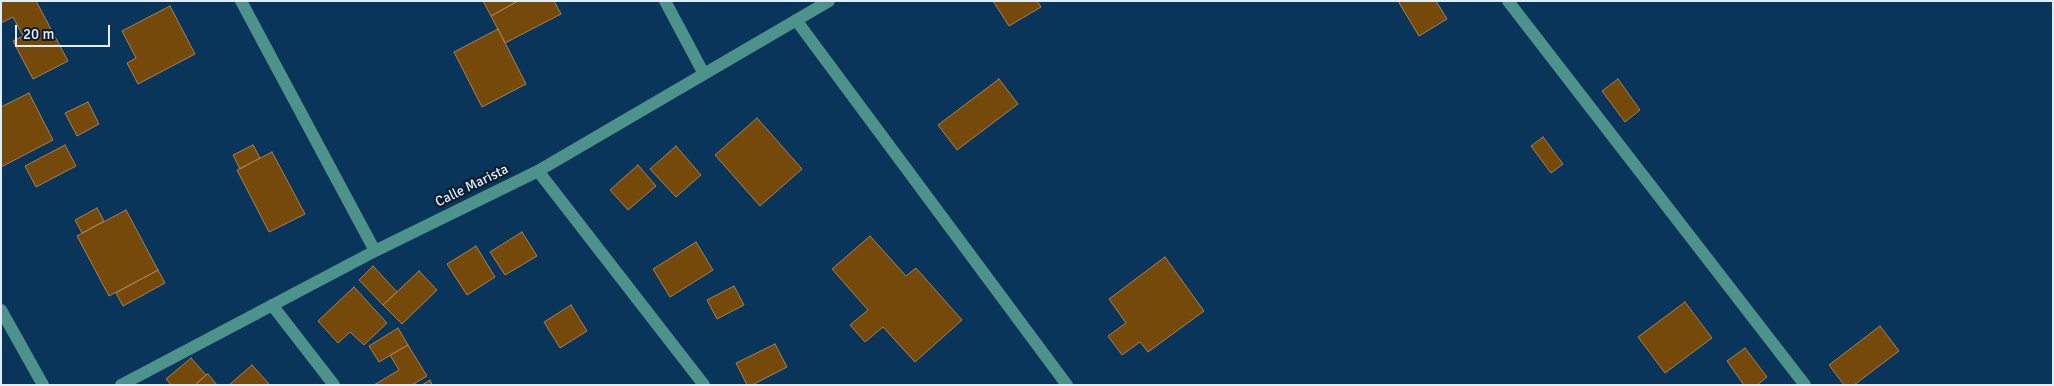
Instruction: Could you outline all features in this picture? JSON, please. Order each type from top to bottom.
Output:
[{"type":"street","points":[[241,1],[375,251]]},
{"type":"street","points":[[664,1],[704,74]]},
{"type":"street","name":"Calle Marista","points":[[121,385],[375,251],[538,171],[829,1]]},
{"type":"street","points":[[1508,1],[1805,385]]},
{"type":"street","points":[[796,20],[1067,385]]},
{"type":"street","points":[[538,171],[704,385]]},
{"type":"street","points":[[272,305],[334,385]]},
{"type":"street","points":[[1,310],[43,385]]},
{"type":"building","points":[[1,1],[36,1],[68,61],[33,79],[13,41],[23,36],[13,17],[1,23]]},
{"type":"building","points":[[483,1],[518,1],[491,16]]},
{"type":"building","points":[[518,1],[554,1],[561,14],[505,43],[491,16]]},
{"type":"building","points":[[993,1],[1037,1],[1041,7],[1009,26]]},
{"type":"building","points":[[1398,1],[1436,1],[1447,19],[1419,36]]},
{"type":"building","points":[[170,6],[195,54],[138,84],[127,63],[136,58],[122,31]]},
{"type":"building","points":[[498,29],[526,84],[482,107],[454,52]]},
{"type":"building","points":[[999,79],[1018,104],[957,150],[938,125]]},
{"type":"building","points":[[1618,79],[1640,110],[1625,122],[1602,91]]},
{"type":"building","points":[[29,93],[53,140],[1,167],[1,107]]},
{"type":"building","points":[[88,102],[99,124],[77,136],[65,113]]},
{"type":"building","points":[[757,118],[802,169],[760,206],[715,155]]},
{"type":"building","points":[[1543,137],[1563,164],[1551,173],[1531,146]]},
{"type":"building","points":[[65,145],[76,166],[36,187],[25,166]]},
{"type":"building","points":[[253,145],[260,158],[240,169],[233,155]]},
{"type":"building","points":[[676,146],[701,175],[676,197],[650,169]]},
{"type":"building","points":[[272,152],[305,214],[269,232],[237,170]]},
{"type":"building","points":[[638,165],[656,186],[628,210],[610,190]]},
{"type":"building","points":[[97,208],[104,221],[82,233],[75,220]]},
{"type":"building","points":[[126,210],[158,270],[109,296],[77,236]]},
{"type":"building","points":[[522,232],[537,256],[505,275],[490,252]]},
{"type":"building","points":[[870,236],[906,276],[916,268],[962,320],[915,362],[883,327],[865,342],[850,325],[868,310],[832,269]]},
{"type":"building","points":[[696,242],[713,270],[670,297],[653,269]]},
{"type":"building","points":[[476,246],[495,277],[467,295],[447,264]]},
{"type":"building","points":[[1165,257],[1204,311],[1148,352],[1140,342],[1122,355],[1108,336],[1126,323],[1109,299]]},
{"type":"building","points":[[373,266],[397,292],[383,305],[359,280]]},
{"type":"building","points":[[158,270],[165,283],[123,306],[116,293]]},
{"type":"building","points":[[419,271],[437,290],[402,324],[383,305]]},
{"type":"building","points":[[734,286],[744,305],[717,319],[707,300]]},
{"type":"building","points":[[354,287],[387,323],[364,345],[350,332],[338,343],[318,321]]},
{"type":"building","points":[[1685,302],[1712,338],[1665,373],[1638,337]]},
{"type":"building","points":[[571,305],[587,331],[560,348],[544,322]]},
{"type":"building","points":[[1880,326],[1899,351],[1854,385],[1844,385],[1829,365]]},
{"type":"building","points":[[398,328],[408,345],[379,362],[369,346]]},
{"type":"building","points":[[775,344],[787,367],[752,385],[747,385],[736,363]]},
{"type":"building","points":[[408,345],[427,376],[412,385],[374,385],[399,370],[390,355]]},
{"type":"building","points":[[1745,348],[1767,377],[1757,385],[1744,385],[1727,361]]},
{"type":"building","points":[[191,358],[206,375],[195,385],[171,385],[166,379]]},
{"type":"building","points":[[252,365],[270,385],[229,385]]},
{"type":"building","points":[[208,374],[217,385],[195,385],[206,375]]},
{"type":"building","points":[[430,380],[432,385],[422,385]]}]
